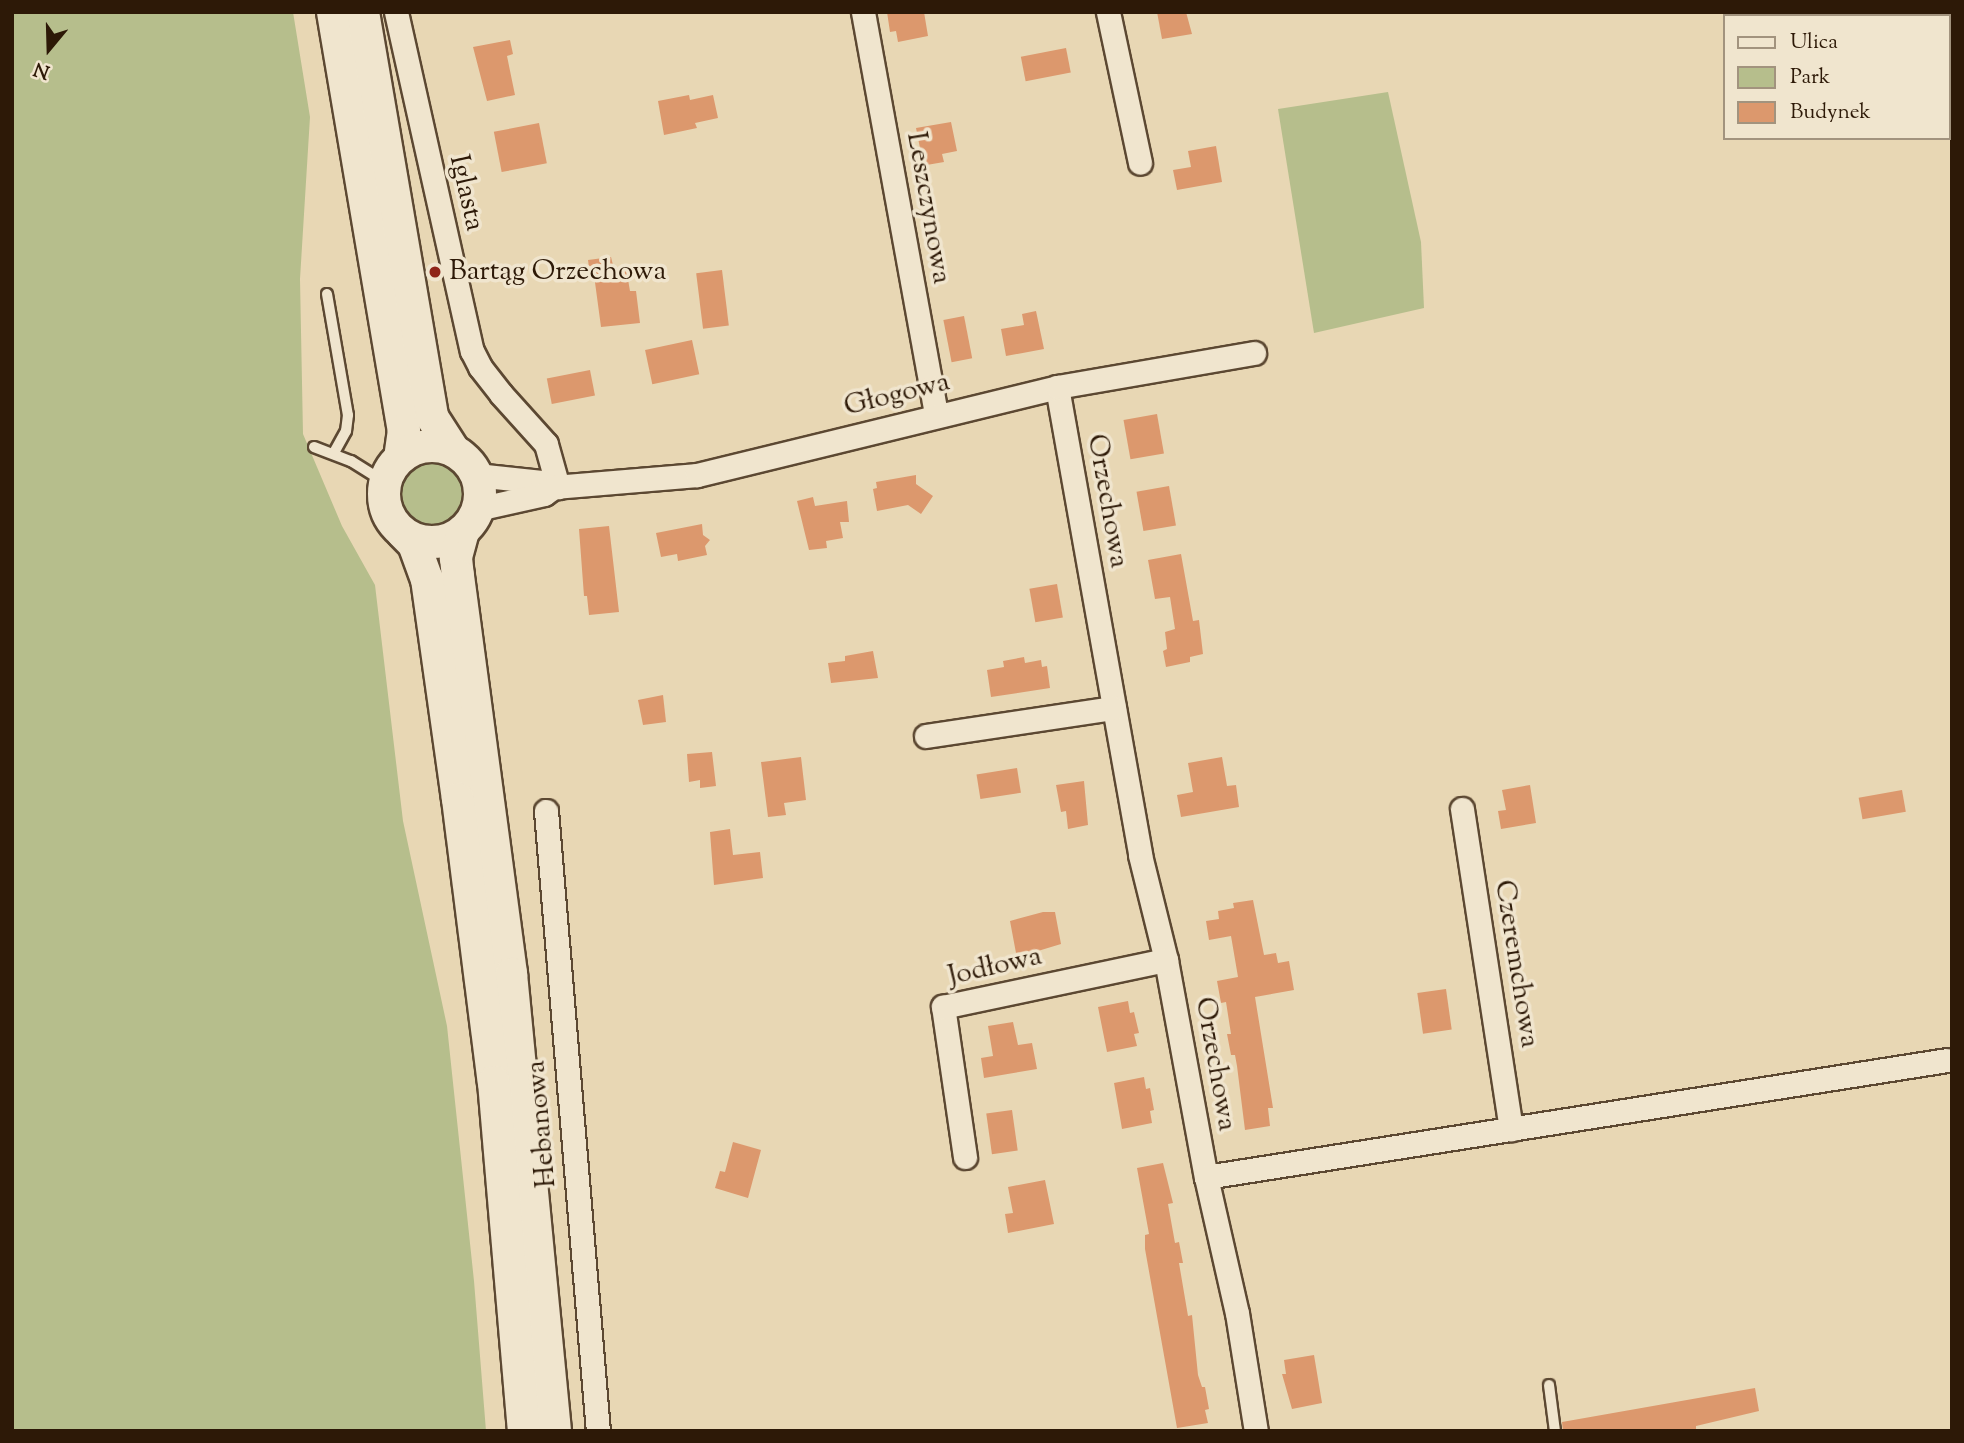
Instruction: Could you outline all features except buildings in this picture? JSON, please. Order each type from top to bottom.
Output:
[{"type":"main road","points":[[332,12],[404,430],[392,470],[386,510],[414,544],[427,579],[458,799],[494,1082],[524,1431]]},
{"type":"main road","points":[[363,12],[432,416],[454,451],[467,461],[476,475],[480,492],[456,558],[511,974],[555,1431]]},
{"type":"main road","points":[[392,470],[426,446],[454,451]]},
{"type":"main road","points":[[403,533],[427,542],[452,538],[470,520]]},
{"type":"street","name":"Iglasta","points":[[396,12],[472,351],[501,394],[546,443],[556,487]]},
{"type":"street","name":"Leszczynowa","points":[[863,12],[936,414]]},
{"type":"street","points":[[1108,12],[1140,163]]},
{"type":"street","name":"Głogowa","points":[[476,475],[542,482],[556,487],[697,475],[758,462],[936,414],[1056,387],[1254,353]]},
{"type":"street","name":"Orzechowa","points":[[1056,387],[1140,855],[1166,960],[1206,1177],[1237,1313],[1256,1431]]},
{"type":"street","name":"Głogowa","points":[[470,520],[544,494],[556,487]]},
{"type":"street","points":[[926,736],[1114,708]]},
{"type":"street","name":"Czeremchowa","points":[[1462,809],[1511,1129]]},
{"type":"street","name":"Hebanowa","points":[[546,811],[598,1431]]},
{"type":"street","name":"Jodłowa","points":[[965,1157],[943,1007],[1166,960]]},
{"type":"street","points":[[1206,1177],[1947,1060]]},
{"type":"lane","points":[[327,294],[348,415],[346,431],[333,454]]},
{"type":"lane","points":[[314,447],[351,461],[392,470]]},
{"type":"lane","points":[[1549,1385],[1555,1431]]},
{"type":"green space","points":[[12,12],[293,12],[310,117],[300,279],[303,434],[342,526],[375,585],[403,821],[447,1026],[474,1281],[486,1431],[12,1431]]},
{"type":"green space","points":[[1742,12],[1872,12],[1872,14]]},
{"type":"green space","points":[[1388,92],[1421,242],[1424,308],[1314,333],[1278,109]]},
{"type":"green space","points":[[431,460],[450,466],[460,476],[466,495],[460,514],[450,524],[431,530],[412,524],[402,514],[396,495],[402,476],[412,466]]},
{"type":"place","name":"Bartąg Orzechowa","points":[[435,272]]}]
